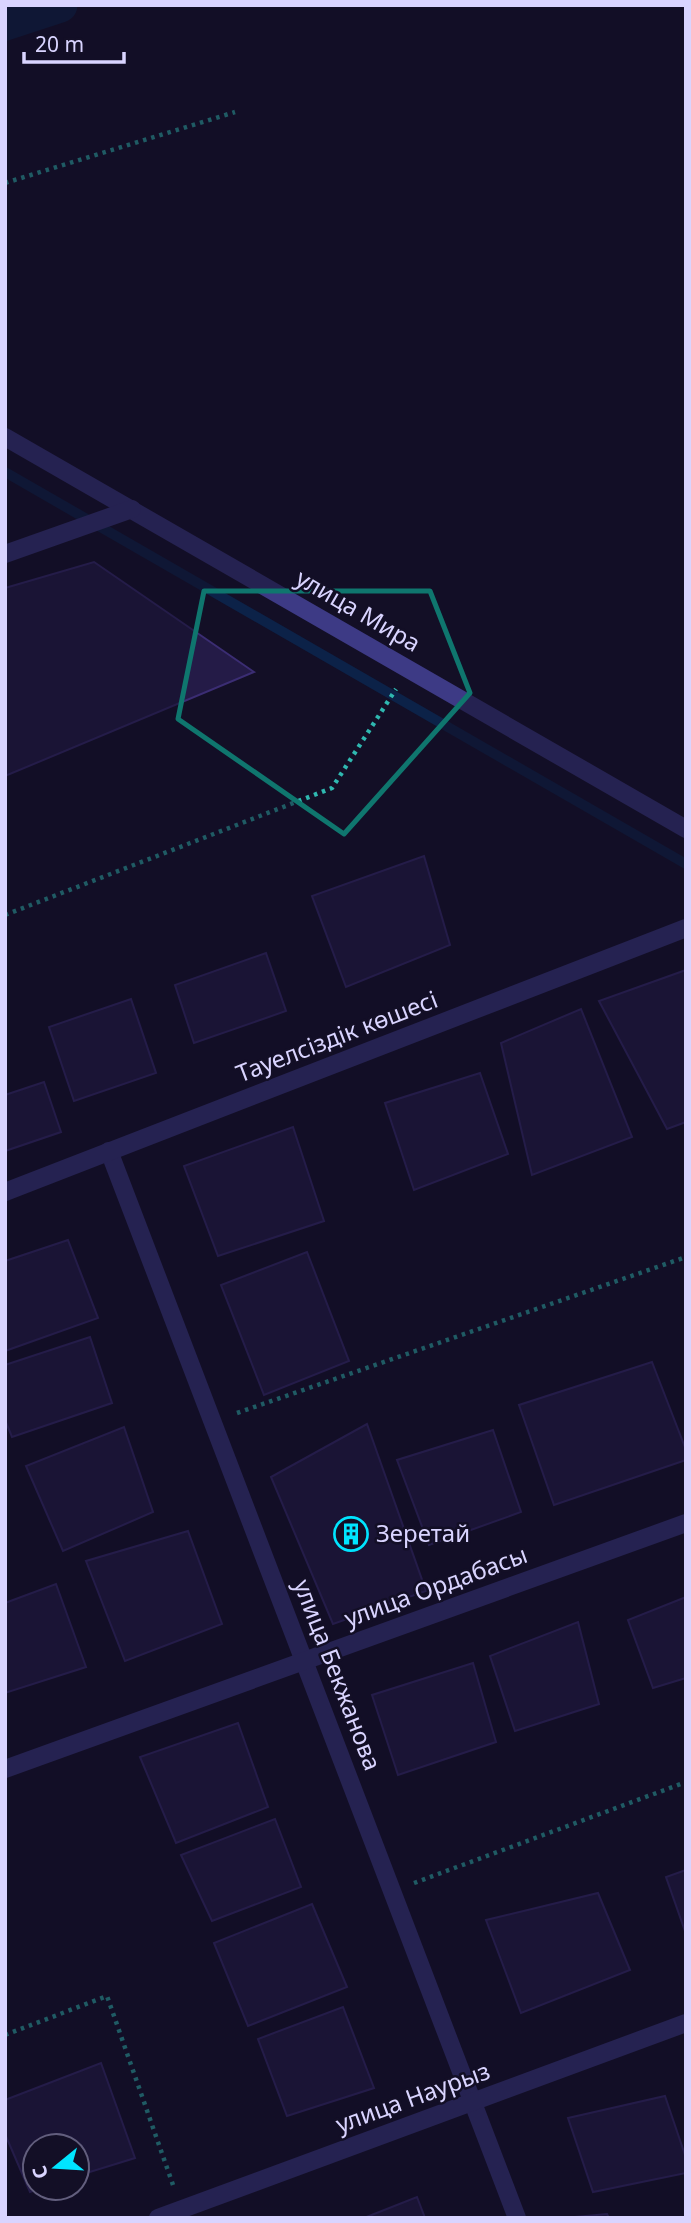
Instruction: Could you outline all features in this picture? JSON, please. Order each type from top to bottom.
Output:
[{"type":"street","name":"улица Мира","points":[[5,437],[686,829]]},
{"type":"street","points":[[5,554],[132,509]]},
{"type":"street","name":"Тауелсіздік көшесі","points":[[5,1192],[686,928]]},
{"type":"street","name":"улица Бекжанова","points":[[109,1151],[517,2218]]},
{"type":"street","name":"улица Ордабасы","points":[[5,1769],[686,1522]]},
{"type":"street","name":"улица Наурыз","points":[[158,2218],[686,2023]]},
{"type":"path","points":[[5,183],[235,112]]},
{"type":"path","points":[[5,915],[332,788],[409,669]]},
{"type":"path","points":[[213,1422],[686,1257]]},
{"type":"path","points":[[393,1891],[686,1782]]},
{"type":"path","points":[[5,2035],[107,1996],[181,2209]]},
{"type":"highlighted area","points":[[204,591],[430,591],[470,693],[344,834],[178,719]]},
{"type":"building","points":[[94,562],[254,672],[5,776],[5,588]]},
{"type":"building","points":[[424,856],[450,945],[346,987],[312,896]]},
{"type":"building","points":[[266,953],[286,1011],[194,1043],[175,985]]},
{"type":"building","points":[[686,970],[686,1122],[667,1129],[599,1001]]},
{"type":"building","points":[[131,999],[156,1073],[74,1101],[49,1027]]},
{"type":"building","points":[[581,1009],[632,1137],[532,1175],[501,1043]]},
{"type":"building","points":[[480,1073],[508,1154],[414,1190],[385,1103]]},
{"type":"building","points":[[44,1082],[61,1132],[5,1151],[5,1095]]},
{"type":"building","points":[[293,1127],[324,1221],[218,1256],[184,1166]]},
{"type":"building","points":[[68,1240],[98,1318],[5,1351],[5,1261]]},
{"type":"building","points":[[307,1252],[349,1361],[264,1395],[221,1285]]},
{"type":"building","points":[[90,1337],[112,1403],[12,1437],[5,1420],[5,1365]]},
{"type":"building","points":[[652,1362],[686,1450],[686,1460],[554,1505],[519,1405]]},
{"type":"building","name":"Зеретай","points":[[367,1424],[426,1591],[333,1624],[271,1477]]},
{"type":"building","points":[[124,1427],[153,1512],[63,1551],[26,1466]]},
{"type":"building","points":[[493,1430],[521,1512],[429,1545],[397,1460]]},
{"type":"building","points":[[188,1531],[222,1624],[125,1661],[86,1561]]},
{"type":"building","points":[[56,1584],[86,1667],[5,1693],[5,1603]]},
{"type":"building","points":[[686,1597],[686,1678],[653,1688],[628,1620]]},
{"type":"building","points":[[578,1622],[599,1704],[515,1731],[490,1656]]},
{"type":"building","points":[[473,1663],[496,1742],[398,1775],[372,1695]]},
{"type":"building","points":[[238,1723],[268,1807],[176,1843],[140,1757]]},
{"type":"building","points":[[275,1819],[301,1887],[212,1921],[181,1855]]},
{"type":"building","points":[[686,1870],[686,1934],[666,1877]]},
{"type":"building","points":[[598,1893],[630,1970],[521,2013],[486,1920]]},
{"type":"building","points":[[312,1904],[347,1987],[248,2026],[214,1943]]},
{"type":"building","points":[[343,2007],[374,2088],[287,2116],[258,2039]]},
{"type":"building","points":[[101,2063],[135,2158],[91,2172],[91,2132],[21,2132],[21,2171],[5,2134],[5,2100]]},
{"type":"building","points":[[665,2096],[686,2158],[686,2173],[593,2192],[568,2118]]},
{"type":"building","points":[[417,2197],[425,2218],[364,2218]]},
{"type":"building","points":[[607,2214],[609,2218],[564,2218]]},
{"type":"waterway","points":[[5,23],[60,5]]},
{"type":"waterway","points":[[5,472],[686,864]]},
{"type":"place","name":"Зеретай","points":[[351,1534]]}]
